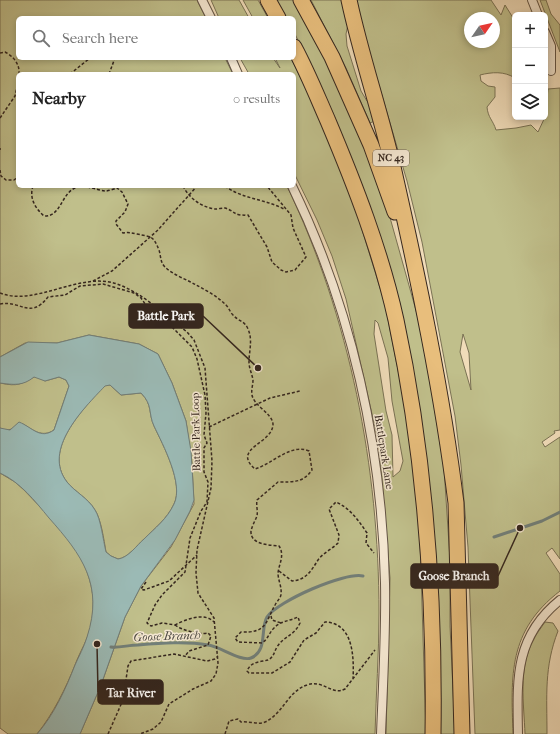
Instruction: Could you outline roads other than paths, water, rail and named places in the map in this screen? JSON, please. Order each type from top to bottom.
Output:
[{"type":"highway","points":[[268,0],[277,16]]},
{"type":"highway","points":[[301,0],[332,56],[371,145],[398,221],[425,319],[444,423],[456,503],[462,734]]},
{"type":"highway","name":"NC 43","points":[[350,0],[356,32],[393,166],[425,319]]},
{"type":"highway","points":[[296,51],[344,159],[373,239],[396,319],[410,401],[425,517],[432,636],[433,734]]},
{"type":"street","points":[[202,0],[210,16]]},
{"type":"street","points":[[532,0],[537,12]]},
{"type":"street","points":[[548,39],[551,46],[551,71]]},
{"type":"street","points":[[232,60],[237,72]]},
{"type":"street","name":"Battlepark Lane","points":[[293,188],[322,254],[343,314],[371,434],[379,498],[385,583],[381,734]]},
{"type":"street","points":[[518,734],[518,670],[524,648],[543,614],[560,600]]},
{"type":"water","points":[[89,335],[139,344],[158,354],[172,383],[186,421],[191,451],[194,500],[175,540],[141,586],[125,617],[101,685],[80,734],[37,734],[59,701],[87,637],[92,618],[93,602],[87,572],[71,545],[27,492],[14,481],[0,473],[0,428],[10,430],[19,422],[36,432],[44,434],[54,430],[69,386],[66,380],[59,377],[45,381],[34,377],[26,382],[18,384],[0,383],[0,357],[28,342],[57,343]],"holes":[[[110,385],[121,395],[141,393],[145,397],[149,405],[152,421],[171,465],[176,486],[176,496],[174,504],[160,523],[129,554],[118,559],[106,552],[97,514],[89,502],[67,482],[61,470],[59,457],[62,444],[68,431],[86,406],[105,386]]]},
{"type":"waterway","name":"Goose Branch","points":[[494,537],[542,521],[560,512]]},
{"type":"waterway","name":"Goose Branch","points":[[111,647],[164,643],[191,643],[213,646],[242,658],[251,658],[260,650],[265,622],[267,617],[274,610],[297,596],[327,583],[342,578],[363,576]]},
{"type":"place","name":"Battle Park","points":[[258,368]]},
{"type":"place","name":"Goose Branch","points":[[520,528]]},
{"type":"place","name":"Tar River","points":[[97,644]]}]
